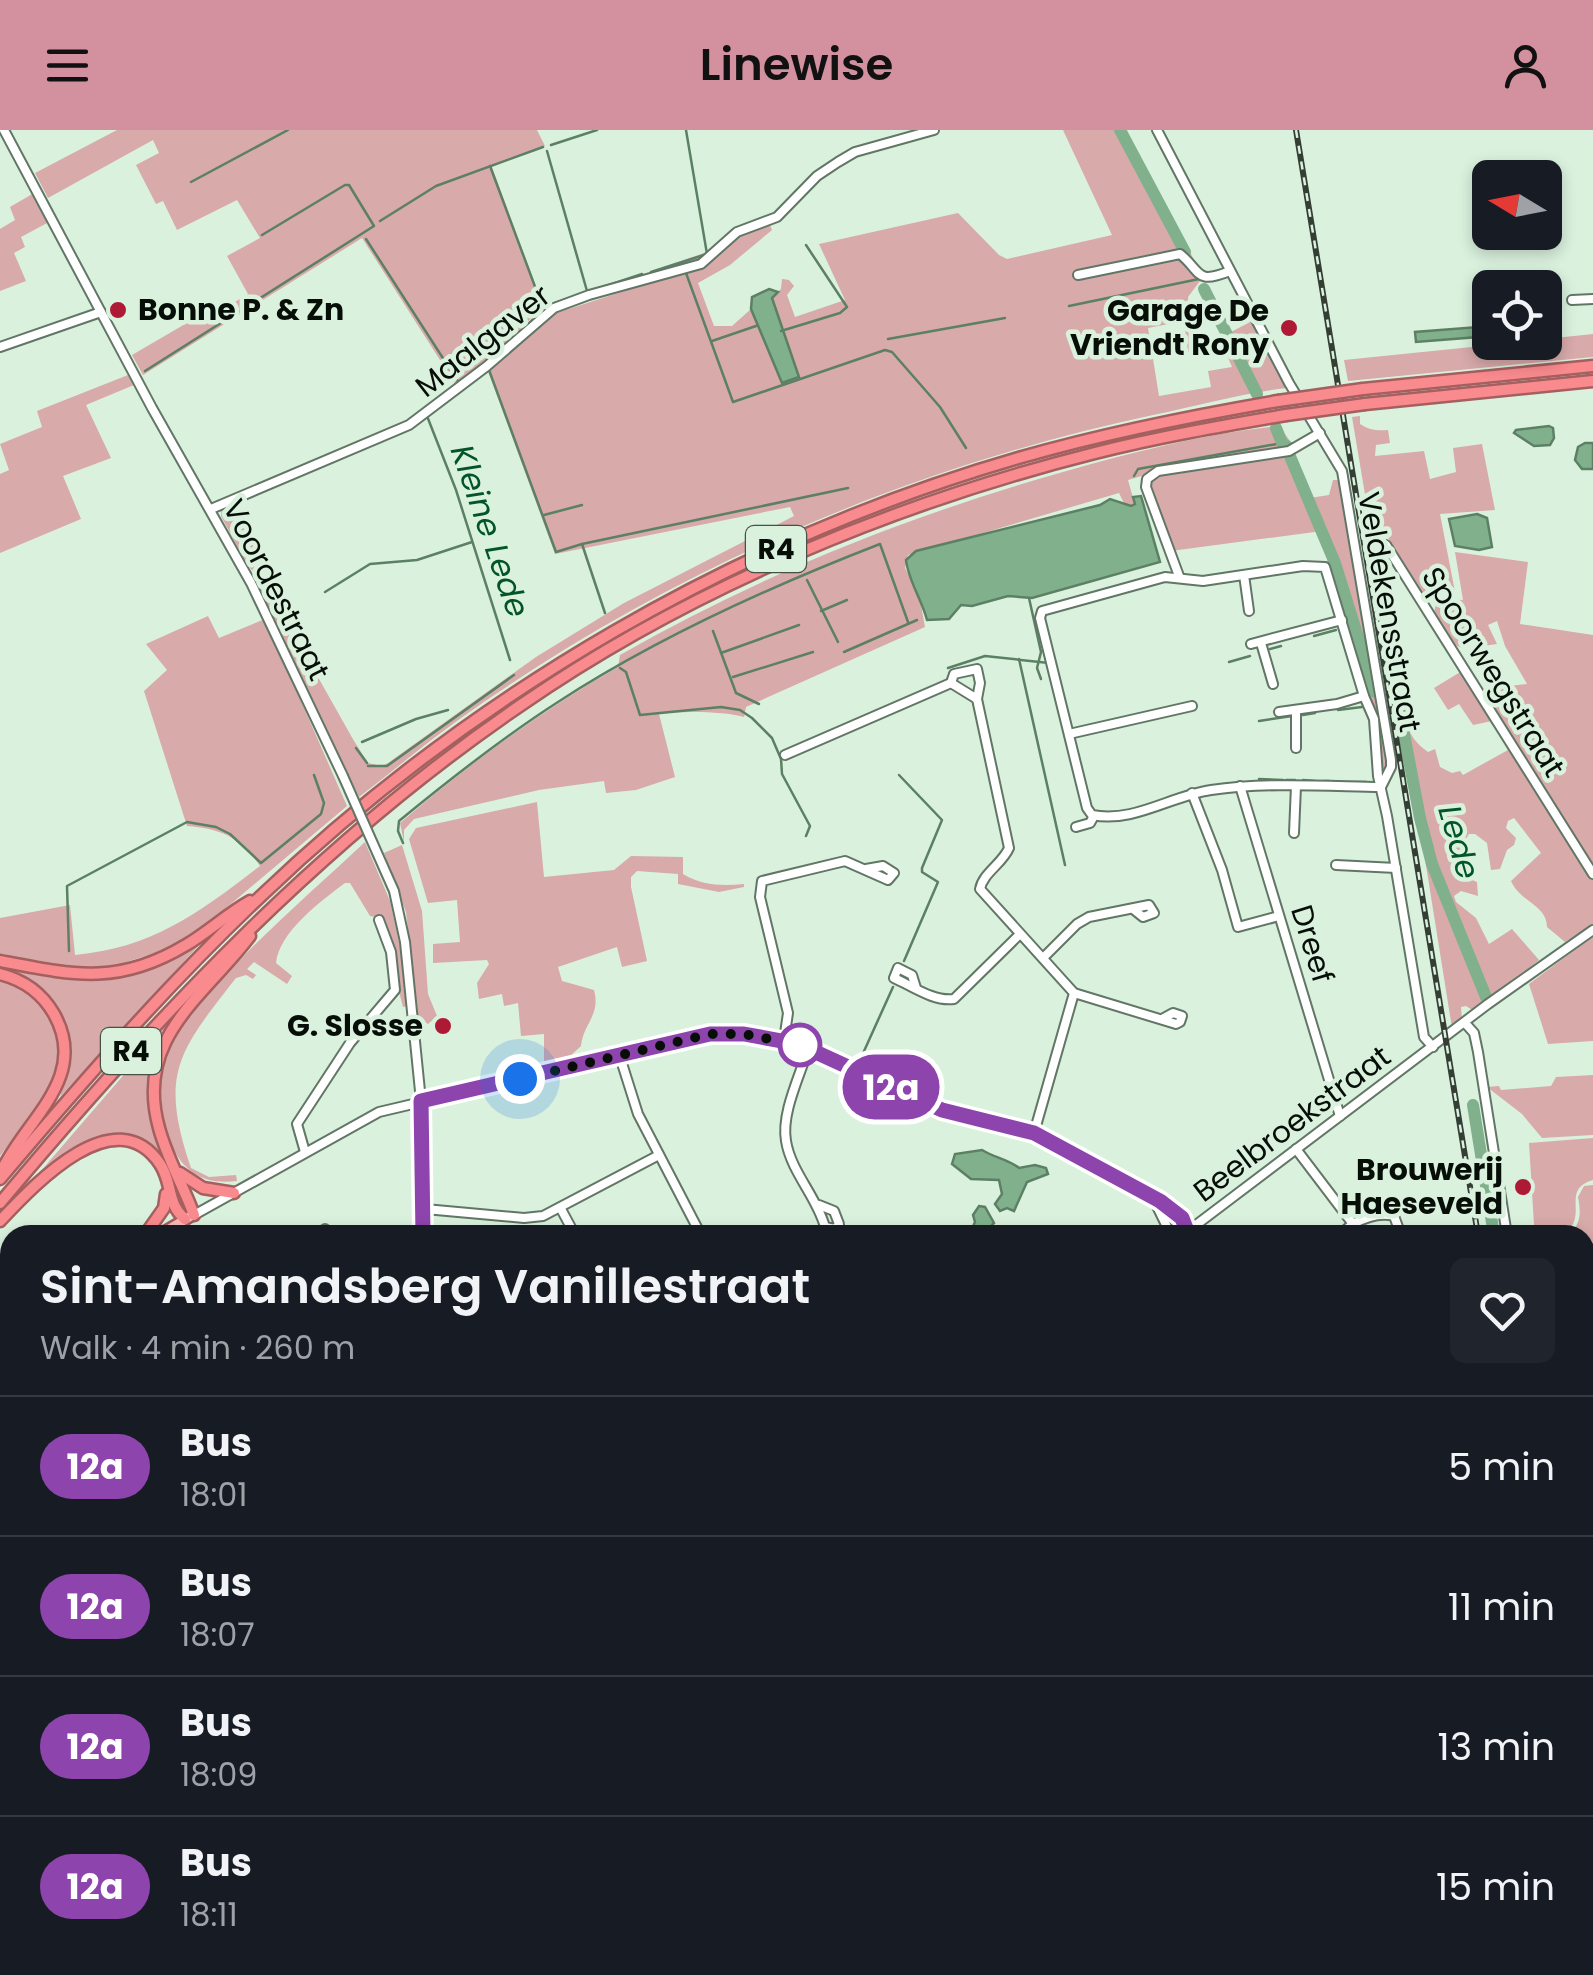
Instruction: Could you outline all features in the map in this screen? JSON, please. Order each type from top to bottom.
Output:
[{"type":"highway","name":"R4","points":[[0,1176],[125,1036],[264,893],[417,764],[508,699],[716,574],[885,502],[1020,458],[1168,420],[1363,389],[1593,366]]},
{"type":"highway","name":"R4","points":[[0,1204],[149,1031],[272,907],[348,838],[522,704],[726,586],[894,515],[1031,470],[1172,435],[1365,404],[1593,381]]},
{"type":"highway","points":[[0,961],[76,975],[130,970],[168,956],[264,893]]},
{"type":"highway","points":[[190,1217],[156,1116],[154,1094],[159,1056],[178,1017],[272,907]]},
{"type":"highway","points":[[0,974],[33,988],[47,1002],[65,1048],[56,1090],[0,1176]]},
{"type":"highway","points":[[0,1220],[43,1176],[68,1158],[102,1143],[119,1141],[148,1150],[165,1173],[175,1211],[190,1217]]},
{"type":"highway","points":[[176,1169],[187,1181],[234,1193]]},
{"type":"highway","points":[[153,1225],[164,1208],[167,1188]]},
{"type":"main road","points":[[176,1225],[190,1217]]},
{"type":"street","name":"Voordestraat","points":[[4,130],[251,583],[394,891],[405,942],[421,1101],[424,1225]]},
{"type":"street","name":"Maalgaver","points":[[210,509],[409,425],[487,366],[554,308],[589,294],[702,264],[736,232],[777,216],[817,176],[838,162],[856,152],[934,130]]},
{"type":"street","name":"Veldekensstraat","points":[[1157,130],[1289,384],[1342,471],[1392,767],[1381,787]]},
{"type":"street","points":[[1078,275],[1180,254],[1194,273],[1202,277],[1212,278],[1230,271]]},
{"type":"street","points":[[1572,300],[1593,300]]},
{"type":"street","points":[[0,347],[100,312]]},
{"type":"street","points":[[1179,576],[1147,480],[1158,471],[1289,451],[1320,433]]},
{"type":"street","name":"Spoorwegstraat","points":[[1386,545],[1593,874]]},
{"type":"street","points":[[1094,816],[1087,808],[1040,618],[1042,611],[1165,576],[1203,580],[1325,567],[1374,719],[1381,787],[1424,1037],[1432,1047]]},
{"type":"street","points":[[1244,575],[1249,610]]},
{"type":"street","points":[[1273,684],[1256,643],[1342,620]]},
{"type":"street","points":[[785,754],[951,683],[954,674],[976,669],[980,684],[977,699],[1009,841],[1006,854],[982,880],[981,892],[1074,993],[1162,1019]]},
{"type":"street","points":[[951,683],[977,699]]},
{"type":"street","points":[[1280,712],[1364,696]]},
{"type":"street","points":[[1070,734],[1192,706]]},
{"type":"street","points":[[1296,710],[1296,748]]},
{"type":"street","points":[[1094,816],[1149,811],[1192,794],[1240,786],[1381,787]]},
{"type":"street","name":"Dreef","points":[[1240,786],[1340,1116]]},
{"type":"street","points":[[1294,832],[1296,786]]},
{"type":"street","points":[[1192,794],[1222,870],[1238,927],[1279,916]]},
{"type":"street","points":[[1076,827],[1090,822],[1094,816]]},
{"type":"street","points":[[784,1040],[788,1014],[760,898],[762,881],[845,862],[866,869]]},
{"type":"street","points":[[1336,866],[1396,868]]},
{"type":"street","points":[[968,892],[981,892]]},
{"type":"street","points":[[1044,958],[1089,917],[1132,909]]},
{"type":"street","points":[[305,1152],[296,1124],[350,1043],[396,990],[391,952],[379,920]]},
{"type":"street","points":[[1505,1225],[1474,1034],[1466,1024],[1593,930]]},
{"type":"street","points":[[916,988],[945,1000],[954,999],[1019,935]]},
{"type":"street","points":[[1034,1133],[1074,993]]},
{"type":"street","name":"Beelbroekstraat","points":[[1195,1225],[1466,1024]]},
{"type":"street","points":[[190,1217],[380,1112],[710,1034],[744,1034],[784,1040],[808,1049],[942,1110],[1034,1133],[1152,1196],[1168,1225]]},
{"type":"street","points":[[808,1049],[785,1124],[786,1143],[819,1206]]},
{"type":"street","points":[[620,1057],[638,1114],[696,1225]]},
{"type":"street","points":[[1296,1148],[1353,1224],[1387,1214],[1394,1216],[1397,1225]]},
{"type":"street","points":[[425,1209],[524,1218],[543,1216],[659,1155]]},
{"type":"street","points":[[562,1209],[570,1225]]},
{"type":"shaded area","points":[[117,130],[537,130],[545,146],[492,167],[543,306],[505,345],[456,385],[362,238],[143,375],[132,355],[204,313],[207,319],[248,294],[227,256],[260,238],[237,200],[177,230],[163,201],[156,204],[136,165],[159,153],[153,140],[48,198],[35,173]]},
{"type":"shaded area","points":[[1063,130],[1126,130],[1203,277],[1188,297],[1193,350],[1188,352],[1184,321],[1148,328],[1159,396],[1211,387],[1208,371],[1232,367],[1223,346],[1232,340],[1229,333],[1252,321],[1287,388],[1061,437],[880,495],[792,531],[622,616],[540,665],[448,728],[359,797],[258,586],[259,579],[270,572],[280,578],[282,588],[275,601],[354,741],[368,763],[388,763],[536,657],[624,603],[794,516],[790,507],[555,554],[488,371],[556,313],[665,278],[663,267],[707,252],[711,260],[738,236],[769,223],[772,230],[730,265],[698,283],[714,326],[732,326],[751,309],[781,382],[798,377],[772,297],[781,289],[782,279],[789,280],[794,286],[787,295],[795,317],[845,300],[819,244],[958,213],[1007,259],[1112,235]]},
{"type":"shaded area","points":[[34,193],[49,222],[21,237],[25,247],[14,253],[26,281],[0,291],[0,229],[15,220],[10,207]]},
{"type":"shaded area","points":[[769,289],[778,292],[772,298],[799,377],[782,383],[751,309],[752,297]]},
{"type":"shaded area","points":[[1472,327],[1472,337],[1416,342],[1415,332]]},
{"type":"shaded area","points":[[1593,334],[1593,357],[1348,381],[1344,360],[1472,347],[1472,360],[1562,360],[1562,337]]},
{"type":"shaded area","points":[[128,375],[134,385],[86,405],[111,458],[63,476],[81,519],[0,553],[0,474],[9,470],[0,444],[42,427],[37,411]]},
{"type":"shaded area","points":[[1360,416],[1363,426],[1388,430],[1390,443],[1376,445],[1375,456],[1424,451],[1430,479],[1456,472],[1453,448],[1482,444],[1495,510],[1440,514],[1455,592],[1433,590],[1423,596],[1378,521],[1370,524],[1352,417]]},
{"type":"shaded area","points":[[1279,426],[1293,445],[1303,499],[1329,495],[1333,480],[1342,484],[1389,761],[1385,774],[1380,771],[1375,711],[1367,697],[1329,569],[1322,531],[1171,551],[1145,475],[1128,480],[1135,505],[1125,505],[1119,493],[908,555],[905,568],[919,595],[925,627],[746,707],[744,717],[702,712],[659,714],[675,777],[636,790],[606,793],[604,781],[539,790],[414,819],[404,830],[404,842],[400,823],[479,760],[618,667],[620,655],[726,599],[836,550],[1005,489],[1170,444]]},
{"type":"shaded area","points":[[1549,426],[1554,438],[1550,445],[1534,446],[1514,433],[1516,430]]},
{"type":"shaded area","points":[[1593,443],[1593,469],[1582,469],[1575,460],[1578,447]]},
{"type":"shaded area","points":[[1141,496],[1160,562],[1032,598],[1008,596],[972,606],[961,605],[949,619],[927,620],[906,560],[916,551],[1100,505],[1110,499],[1131,506],[1135,504],[1133,497]]},
{"type":"shaded area","points":[[229,504],[268,567],[253,571],[247,565],[221,516],[221,509]]},
{"type":"shaded area","points":[[1477,514],[1487,518],[1492,547],[1479,550],[1455,546],[1449,519]]},
{"type":"shaded area","points":[[1455,552],[1528,562],[1520,624],[1593,635],[1593,924],[1565,942],[1547,927],[1543,913],[1515,888],[1511,881],[1541,853],[1514,818],[1506,828],[1516,838],[1500,869],[1491,870],[1487,843],[1469,834],[1460,848],[1455,873],[1477,882],[1478,896],[1461,891],[1454,896],[1456,902],[1476,918],[1489,944],[1512,929],[1539,960],[1474,1011],[1461,1007],[1462,1021],[1452,1028],[1401,709],[1416,741],[1428,752],[1435,749],[1440,767],[1463,775],[1508,750],[1492,721],[1473,725],[1459,704],[1448,710],[1434,688],[1462,671],[1488,714],[1496,708],[1485,689],[1527,684],[1505,646],[1497,621],[1488,625],[1497,644],[1482,646],[1477,639],[1462,648],[1439,623],[1434,613],[1437,599],[1463,600]]},
{"type":"shaded area","points":[[208,616],[219,638],[265,619],[347,806],[206,925],[162,951],[100,970],[65,968],[0,955],[0,918],[70,905],[75,955],[103,951],[174,925],[260,866],[229,836],[187,826],[144,691],[167,670],[146,644]]},
{"type":"shaded area","points":[[537,802],[544,877],[614,870],[631,856],[683,857],[683,874],[690,878],[713,884],[744,884],[719,892],[678,884],[678,874],[637,871],[631,877],[631,887],[647,961],[622,967],[617,947],[558,967],[562,981],[594,990],[596,999],[581,1046],[566,1060],[544,1066],[544,1034],[521,1036],[518,1003],[504,1006],[502,994],[479,999],[477,983],[489,964],[487,960],[433,963],[433,944],[460,942],[457,900],[428,903],[409,839],[416,828]]},
{"type":"shaded area","points":[[365,842],[390,901],[402,956],[407,1006],[403,1007],[380,918],[370,916],[350,883],[345,883],[303,918],[285,940],[276,963],[292,976],[287,984],[254,962],[247,969],[256,975],[253,979],[246,975],[236,978],[188,1046],[176,1086],[176,1109],[191,1168],[209,1177],[236,1175],[237,1181],[205,1179],[189,1169],[176,1153],[164,1117],[162,1078],[173,1039],[234,966]]},
{"type":"shaded area","points":[[402,845],[422,911],[428,994],[437,1016],[428,1024],[418,1017],[406,912],[384,853]]},
{"type":"shaded area","points":[[1593,936],[1593,1041],[1548,1044],[1529,984]]},
{"type":"shaded area","points":[[199,943],[60,1097],[72,1051],[62,1019],[37,988],[0,970],[0,966],[55,977],[103,980],[149,970]]},
{"type":"shaded area","points":[[0,981],[25,992],[41,1005],[55,1031],[59,1051],[49,1088],[0,1156]]},
{"type":"shaded area","points":[[165,1027],[168,1029],[152,1070],[150,1105],[158,1140],[175,1180],[159,1156],[143,1143],[113,1136],[98,1140],[40,1172]]},
{"type":"shaded area","points":[[1593,1075],[1593,1135],[1542,1138],[1522,1114],[1487,1087],[1499,1086],[1501,1090],[1551,1086],[1556,1077]]},
{"type":"shaded area","points":[[1593,1138],[1593,1180],[1578,1190],[1572,1225],[1534,1225],[1529,1143]]},
{"type":"shaded area","points":[[982,1150],[1019,1168],[1046,1168],[1048,1174],[1027,1182],[1014,1211],[1000,1211],[995,1204],[1002,1194],[999,1180],[971,1179],[952,1164],[955,1154]]},
{"type":"shaded area","points":[[1593,1185],[1593,1225],[1576,1225],[1578,1197],[1584,1186]]},
{"type":"shaded area","points":[[979,1206],[985,1207],[994,1223],[974,1225],[973,1215]]},
{"type":"waterway","points":[[191,182],[288,130]]},
{"type":"waterway","points":[[551,145],[597,130]]},
{"type":"waterway","name":"Kleine Lede","points":[[651,272],[707,254],[686,130]]},
{"type":"waterway","name":"Lede","points":[[1120,130],[1185,252]]},
{"type":"waterway","points":[[380,221],[436,186],[543,147]]},
{"type":"waterway","points":[[547,151],[587,291]]},
{"type":"waterway","points":[[490,166],[540,300]]},
{"type":"waterway","points":[[145,371],[374,226],[349,185],[345,185],[262,235]]},
{"type":"waterway","points":[[366,239],[459,383]]},
{"type":"waterway","points":[[781,331],[840,313],[847,307],[806,245]]},
{"type":"waterway","points":[[686,273],[733,402],[885,350],[892,352],[940,407],[966,448]]},
{"type":"waterway","name":"Kleine Lede","points":[[552,304],[642,274]]},
{"type":"waterway","points":[[1069,306],[1199,279]]},
{"type":"waterway","name":"Lede","points":[[1204,289],[1257,394]]},
{"type":"waterway","name":"Kleine Lede","points":[[526,327],[543,308]]},
{"type":"waterway","points":[[888,339],[1005,318]]},
{"type":"waterway","points":[[712,341],[756,326]]},
{"type":"waterway","points":[[489,370],[556,552],[582,544],[605,613]]},
{"type":"waterway","name":"Kleine Lede","points":[[427,416],[456,490],[510,660]]},
{"type":"waterway","name":"Lede","points":[[1276,428],[1288,447]]},
{"type":"waterway","points":[[1134,476],[1138,469],[1282,443]]},
{"type":"waterway","name":"Lede","points":[[1289,454],[1335,563],[1375,692]]},
{"type":"waterway","points":[[582,544],[848,488]]},
{"type":"waterway","points":[[544,515],[582,505]]},
{"type":"waterway","points":[[325,592],[370,564],[417,560],[472,542]]},
{"type":"waterway","points":[[403,843],[399,821],[537,716],[675,635],[797,578],[880,544],[908,622]]},
{"type":"waterway","points":[[807,580],[838,642]]},
{"type":"waterway","points":[[1029,598],[1041,652],[1037,668],[1041,679]]},
{"type":"waterway","points":[[821,611],[847,600]]},
{"type":"waterway","points":[[844,652],[917,620]]},
{"type":"waterway","points":[[721,653],[799,625]]},
{"type":"waterway","points":[[1314,636],[1336,630]]},
{"type":"waterway","points":[[713,631],[736,693],[759,704]]},
{"type":"waterway","points":[[1270,649],[1281,646]]},
{"type":"waterway","points":[[733,677],[813,652]]},
{"type":"waterway","points":[[948,668],[985,656],[1049,663]]},
{"type":"waterway","points":[[1229,662],[1250,656]]},
{"type":"waterway","points":[[1019,659],[1065,865]]},
{"type":"waterway","points":[[620,668],[626,672],[640,715],[721,707],[740,710],[752,718],[772,738],[781,759],[782,774],[810,826],[806,836]]},
{"type":"waterway","name":"Kleine Lede","points":[[368,766],[387,766],[514,675]]},
{"type":"waterway","name":"Lede","points":[[1397,697],[1432,864],[1486,997]]},
{"type":"waterway","points":[[1338,710],[1362,707]]},
{"type":"waterway","points":[[362,742],[448,710]]},
{"type":"waterway","points":[[1303,715],[1315,713]]},
{"type":"waterway","points":[[1259,721],[1292,716]]},
{"type":"waterway","points":[[356,748],[367,763]]},
{"type":"waterway","name":"Kleine Lede","points":[[69,951],[67,886],[187,822],[230,834],[261,863],[321,814],[324,803],[314,775]]},
{"type":"waterway","points":[[899,775],[942,820],[922,868],[922,872],[938,882],[904,961]]},
{"type":"waterway","points":[[1259,779],[1283,780]]},
{"type":"waterway","points":[[1286,780],[1295,780]]},
{"type":"waterway","points":[[1303,780],[1315,781]]},
{"type":"waterway","points":[[1324,781],[1329,781]]},
{"type":"waterway","points":[[1335,782],[1366,782]]},
{"type":"waterway","points":[[860,1060],[893,987]]},
{"type":"waterway","points":[[1473,1105],[1492,1225]]},
{"type":"railway","points":[[1296,130],[1476,1225]]},
{"type":"bus line","name":"12a","points":[[424,1225],[421,1101],[710,1034],[744,1034],[798,1044],[942,1110],[1034,1133],[1160,1201],[1182,1218],[1185,1225]]},
{"type":"place","name":"Bonne P. & Zn","points":[[118,310]]},
{"type":"place","name":"Garage De Vriendt Rony","points":[[1289,328]]},
{"type":"place","name":"G. Slosse","points":[[443,1026]]},
{"type":"place","name":"Brouwerij Haeseveld","points":[[1523,1187]]},
{"type":"route","points":[[520,1079],[710,1034],[744,1034],[800,1045]]}]
